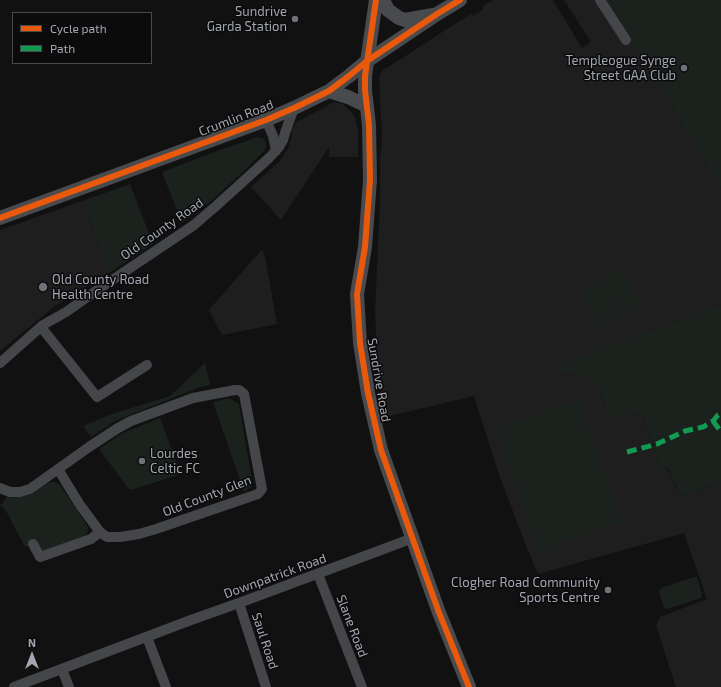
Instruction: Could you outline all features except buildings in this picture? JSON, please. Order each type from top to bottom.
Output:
[{"type":"street","name":"Sundrive Road","points":[[376,0],[365,76],[369,125],[370,180],[365,247],[358,294],[360,344],[368,393],[381,450],[438,610],[469,687]]},
{"type":"street","points":[[383,0],[388,10],[393,15],[405,20],[437,14]]},
{"type":"street","name":"Crumlin Road","points":[[0,218],[266,120],[294,108],[328,91],[367,61],[460,0]]},
{"type":"street","points":[[600,0],[626,40]]},
{"type":"street","points":[[328,91],[348,97],[367,106]]},
{"type":"street","name":"Old County Road","points":[[0,363],[41,327],[66,312],[194,225],[216,206],[280,147],[294,108]]},
{"type":"street","points":[[266,120],[273,136],[276,151]]},
{"type":"street","points":[[41,327],[97,397],[147,365]]},
{"type":"street","name":"Old County Glen","points":[[0,488],[10,492],[20,492],[30,489],[95,443],[131,421],[193,398],[234,390],[238,390],[244,394],[262,489],[258,494],[139,534],[120,537],[107,537],[100,532]]},
{"type":"street","points":[[33,544],[40,557],[91,539],[100,532],[80,505],[58,469]]},
{"type":"street","name":"Downpatrick Road","points":[[14,687],[413,538]]},
{"type":"street","name":"Slane Road","points":[[318,574],[362,687]]},
{"type":"street","name":"Saul Road","points":[[239,603],[266,687]]},
{"type":"street","points":[[147,637],[166,687]]},
{"type":"street","points":[[62,669],[69,687]]},
{"type":"shaded area","points":[[493,0],[553,0],[582,48],[591,42],[564,0],[605,0],[673,108],[721,189],[721,305],[558,365],[560,372],[581,376],[596,385],[612,420],[642,412],[659,468],[666,467],[681,496],[721,483],[721,687],[676,687],[656,626],[660,617],[707,599],[684,533],[538,574],[498,472],[474,396],[386,417],[378,376],[375,312],[380,203],[380,158],[382,139],[379,77],[382,71],[472,13],[473,16],[481,11],[483,6]]},
{"type":"shaded area","name":"Templeogue Synge Street GAA Club","points":[[605,0],[721,0],[721,189],[673,108]]},
{"type":"shaded area","points":[[334,102],[343,104],[353,114],[356,120],[358,131],[358,157],[329,157],[329,147],[281,220],[251,187],[280,161],[288,148],[292,136],[291,130],[297,122]]},
{"type":"shaded area","points":[[258,137],[264,139],[266,143],[266,148],[263,152],[211,201],[182,223],[162,172]]},
{"type":"shaded area","points":[[130,184],[153,244],[109,273],[82,201]]},
{"type":"shaded area","name":"Old County Road Health Centre","points":[[82,201],[109,273],[55,306],[0,351],[0,230]]},
{"type":"shaded area","points":[[262,249],[265,256],[277,324],[222,335],[209,310]]},
{"type":"shaded area","points":[[622,268],[641,305],[621,315],[603,278]]},
{"type":"shaded area","points":[[601,279],[619,316],[599,326],[581,288]]},
{"type":"shaded area","points":[[721,305],[721,483],[681,496],[667,467],[659,468],[642,412],[612,420],[596,385],[581,376],[560,372],[557,365]]},
{"type":"shaded area","points":[[205,363],[210,385],[198,388],[115,421],[91,437],[83,426],[112,414],[170,396]]},
{"type":"shaded area","points":[[229,398],[239,404],[250,468],[252,486],[244,492],[213,402]]},
{"type":"shaded area","points":[[579,399],[622,522],[538,551],[495,428]]},
{"type":"shaded area","name":"Lourdes Celtic FC","points":[[160,418],[181,474],[131,490],[99,449],[123,433]]},
{"type":"shaded area","points":[[51,482],[55,482],[61,486],[88,527],[87,534],[44,551],[42,551],[36,543],[25,547],[5,509],[0,506],[8,496],[25,496]]},
{"type":"shaded area","points":[[697,577],[702,594],[701,598],[667,609],[664,608],[659,592],[661,588]]},
{"type":"marked path","points":[[627,452],[657,444],[685,431],[703,427],[721,414]]},
{"type":"marked path","points":[[713,421],[721,432]]},
{"type":"cycle path","points":[[376,0],[365,76],[369,125],[370,180],[365,247],[357,294],[360,343],[368,393],[381,450],[438,610],[469,687]]},
{"type":"cycle path","points":[[0,218],[266,120],[294,108],[329,91],[367,61],[460,0]]},
{"type":"place","name":"Sundrive Garda Station","points":[[295,19]]},
{"type":"place","name":"Templeogue Synge Street GAA Club","points":[[684,68]]},
{"type":"place","name":"Old County Road Health Centre","points":[[43,287]]},
{"type":"place","name":"Lourdes Celtic FC","points":[[142,461]]},
{"type":"place","name":"Clogher Road Community Sports Centre","points":[[608,590]]}]
